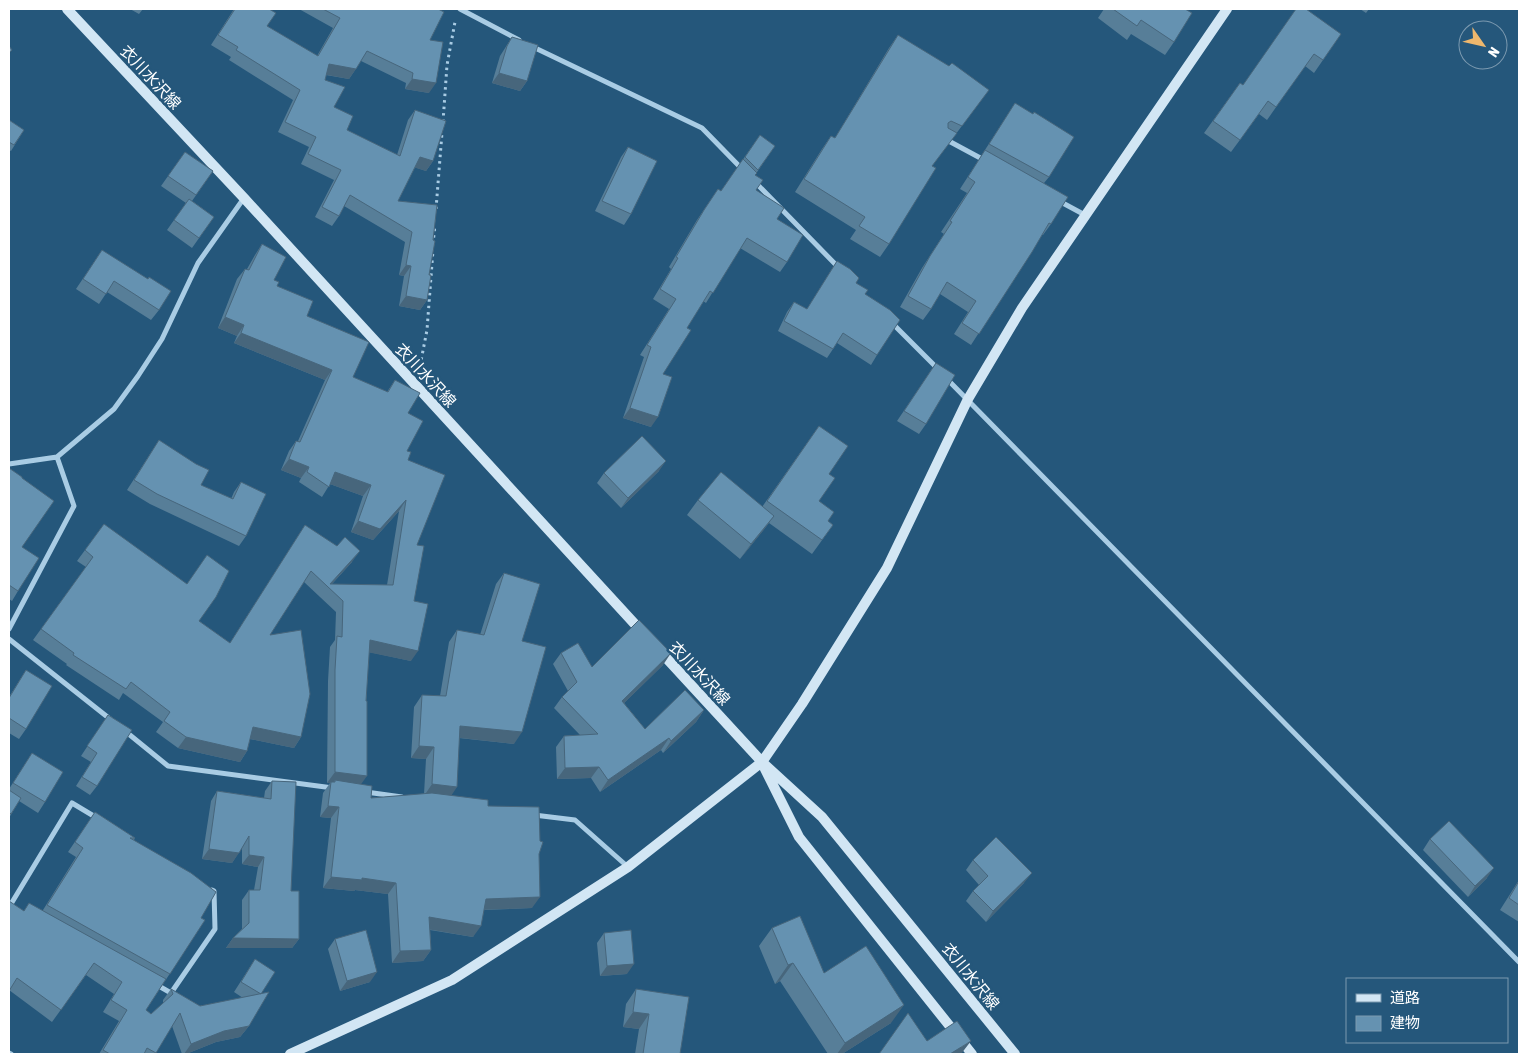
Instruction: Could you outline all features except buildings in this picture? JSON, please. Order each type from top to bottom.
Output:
[{"type":"main road","name":"衣川水沢線","points":[[67,9],[244,198],[762,762],[822,817],[1015,1054]]},
{"type":"main road","points":[[290,1054],[452,980],[628,867],[762,762],[802,704],[887,568],[968,399],[1022,308],[1227,9]]},
{"type":"main road","name":"衣川水沢線","points":[[762,762],[799,837],[972,1054]]},
{"type":"street","points":[[460,9],[549,56],[702,128],[744,171]]},
{"type":"street","points":[[942,138],[993,165]]},
{"type":"street","points":[[751,178],[842,271]]},
{"type":"street","points":[[1052,197],[1085,216]]},
{"type":"street","points":[[9,464],[57,457],[114,409],[162,339],[198,264],[244,198]]},
{"type":"street","points":[[884,314],[1519,962]]},
{"type":"street","points":[[9,629],[74,506],[57,457]]},
{"type":"street","points":[[9,639],[115,723]]},
{"type":"street","points":[[123,729],[168,766],[343,789]]},
{"type":"street","points":[[362,792],[410,798]]},
{"type":"street","points":[[19,909],[10,903],[72,803],[106,824]]},
{"type":"street","points":[[527,814],[575,820],[628,867]]},
{"type":"street","points":[[154,984],[171,993],[215,929],[214,891],[206,886]]},
{"type":"path","points":[[436,212],[447,65],[456,18]]},
{"type":"path","points":[[417,386],[427,330],[435,222]]}]
